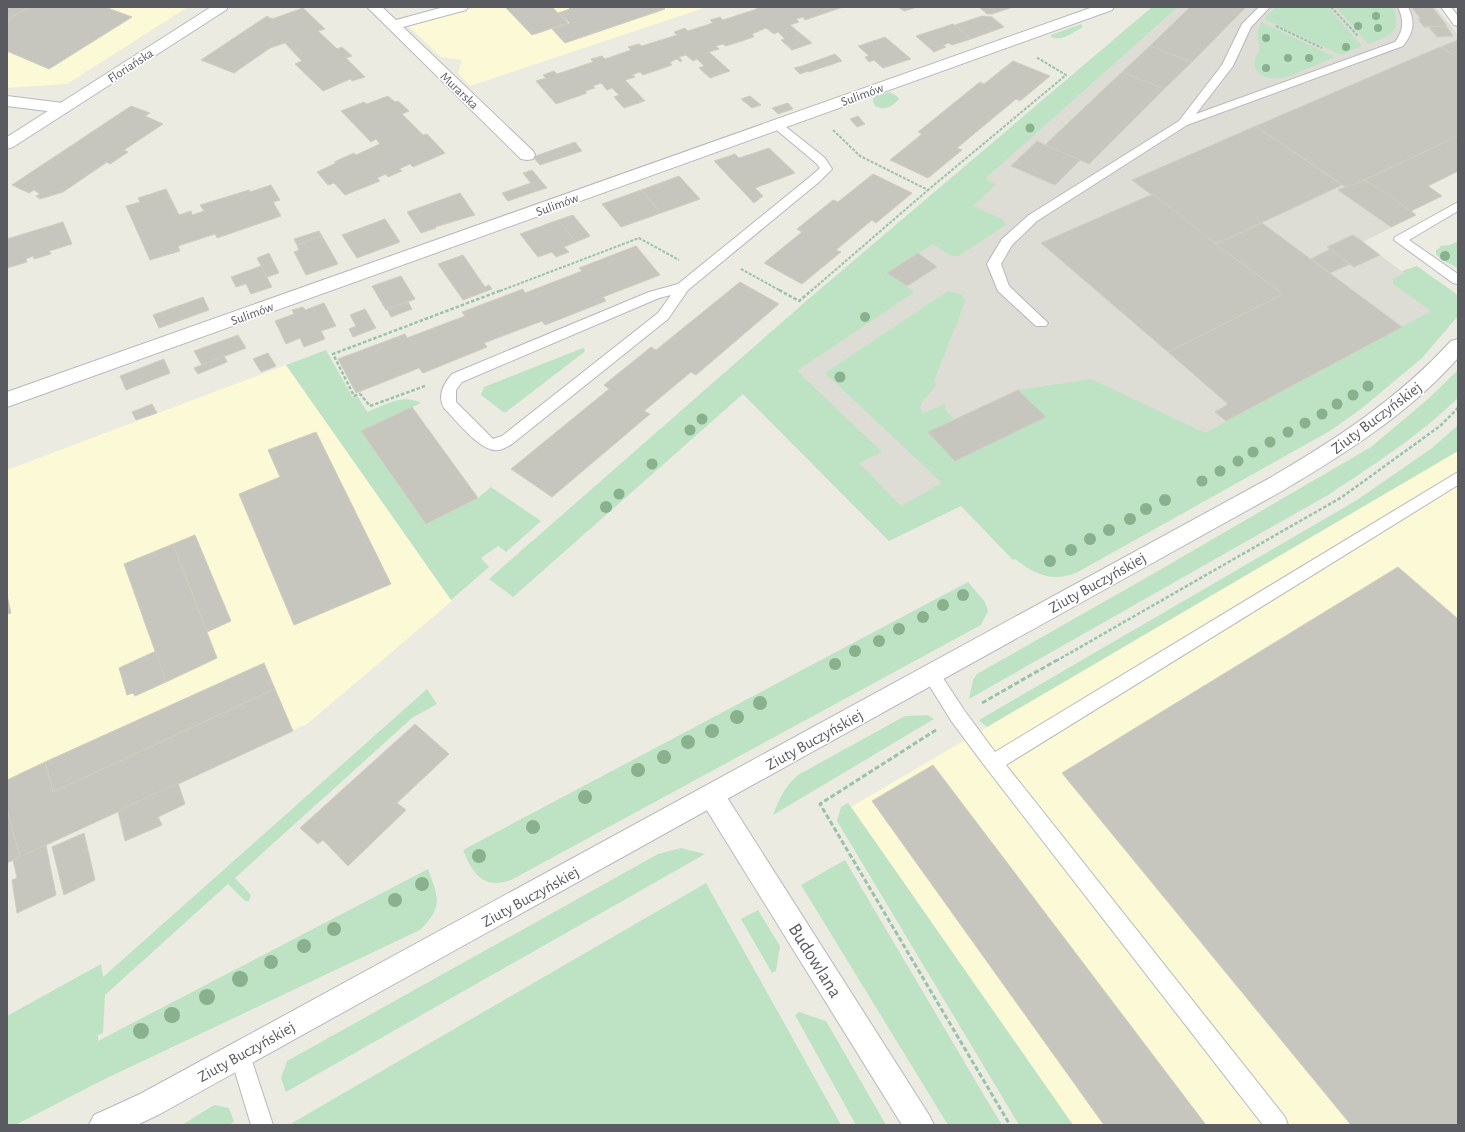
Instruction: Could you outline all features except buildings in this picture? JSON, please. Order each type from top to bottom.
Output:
[{"type":"street","name":"Floriańska","points":[[7,144],[221,7]]},
{"type":"street","name":"Murarska","points":[[374,7],[528,155]]},
{"type":"street","points":[[393,25],[461,7]]},
{"type":"street","name":"Sulimów","points":[[7,400],[1107,7]]},
{"type":"street","points":[[7,101],[63,108]]},
{"type":"street","name":"Ziuty Buczyńskiej","points":[[104,1125],[150,1104],[240,1055],[1274,485],[1347,442],[1410,395],[1458,346]]},
{"type":"street","name":"Budowlana","points":[[712,796],[919,1125]]},
{"type":"street","name":"Ziuty Buczyńskiej","points":[[120,1125],[150,1104]]},
{"type":"lane","points":[[1182,123],[1227,66],[1246,26],[1265,7]]},
{"type":"lane","points":[[1041,323],[1003,288],[994,264],[1007,242],[1033,218],[1182,123],[1399,44],[1406,35],[1409,26],[1407,15],[1403,7]]},
{"type":"lane","points":[[1446,7],[1458,22]]},
{"type":"lane","points":[[683,287],[654,295],[464,374],[450,385],[448,396],[449,404],[489,444],[497,445],[507,440],[663,316],[683,287],[826,169],[821,161],[777,125]]},
{"type":"lane","points":[[1458,206],[1400,240],[1458,280]]},
{"type":"lane","points":[[993,763],[1458,478]]},
{"type":"lane","points":[[931,674],[958,716],[993,763],[1277,1125]]},
{"type":"lane","points":[[240,1055],[262,1125]]},
{"type":"path","points":[[1331,7],[1374,54]]},
{"type":"path","points":[[1256,17],[1351,62]]},
{"type":"path","points":[[719,257],[799,300],[1066,74]]},
{"type":"path","points":[[814,112],[860,156],[928,190]]},
{"type":"path","points":[[450,385],[428,385],[370,406],[360,394],[354,396],[333,354],[639,238],[701,272]]},
{"type":"path","points":[[1010,1125],[820,804],[958,716],[1342,497],[1440,426],[1458,408]]},
{"type":"shaded area","points":[[7,7],[188,7],[67,84],[7,88]]},
{"type":"shaded area","points":[[476,7],[704,8],[470,86],[458,73],[462,60],[441,57],[407,25]]},
{"type":"shaded area","points":[[1178,7],[1435,7],[1458,35],[1458,171],[1428,186],[1442,196],[1412,211],[1416,215],[1363,242],[1451,309],[1023,554],[970,501],[889,541],[743,394]]},
{"type":"shaded area","points":[[286,365],[452,601],[307,724],[7,863],[7,470]]},
{"type":"shaded area","points":[[1458,451],[1458,1125],[1073,1125],[851,807]]},
{"type":"green space","points":[[1152,7],[1178,7],[985,179],[996,185],[973,206],[1002,219],[1006,225],[958,256],[949,255],[933,244],[888,273],[914,292],[797,371],[882,452],[859,463],[901,506],[942,483],[825,373],[948,291],[962,295],[965,302],[934,381],[936,386],[922,402],[920,408],[923,413],[945,404],[946,407],[944,408],[954,420],[928,432],[955,461],[1045,417],[1018,390],[1091,379],[1205,433],[1431,311],[1393,284],[1393,279],[1404,273],[1402,271],[1417,266],[1455,293],[1458,297],[1458,316],[1422,358],[1361,409],[1330,431],[1076,573],[1067,576],[1051,577],[1037,573],[1022,565],[1015,559],[1013,560],[961,506],[889,541],[743,394],[513,597],[489,579],[812,296]]},
{"type":"green space","points":[[1276,7],[1328,7],[1362,46],[1341,55],[1264,19]]},
{"type":"green space","points":[[1336,7],[1393,7],[1396,15],[1395,27],[1387,36],[1368,44]]},
{"type":"green space","points":[[1261,22],[1335,57],[1287,77],[1265,77],[1259,74],[1254,64],[1260,49],[1257,35]]},
{"type":"green space","points":[[1081,24],[1083,27],[1068,36],[1060,38],[1051,37],[1051,35]]},
{"type":"green space","points":[[890,92],[898,97],[899,99],[896,102],[885,108],[875,106],[873,101],[874,97]]},
{"type":"green space","points":[[1458,241],[1458,268],[1442,260],[1436,254],[1436,250],[1441,247],[1439,246],[1450,245]]},
{"type":"green space","points":[[583,348],[585,350],[583,353],[506,412],[503,412],[481,395],[484,387]]},
{"type":"green space","points":[[326,350],[353,398],[358,397],[367,412],[394,401],[408,399],[421,403],[361,431],[426,524],[478,498],[491,487],[541,521],[506,552],[498,546],[481,558],[489,567],[451,600],[286,365]]},
{"type":"green space","points":[[1458,370],[1458,398],[1428,425],[1362,473],[1328,495],[969,699],[973,680],[977,674],[1371,447],[1428,399]]},
{"type":"green space","points":[[1458,425],[1458,451],[987,727],[979,720],[1357,500],[1432,448]]},
{"type":"green space","points":[[968,582],[985,602],[988,611],[981,625],[511,880],[501,883],[486,881],[475,873],[467,859],[463,850]]},
{"type":"green space","points":[[427,689],[437,704],[412,718],[235,878],[251,895],[249,901],[245,901],[228,884],[105,995],[103,1033],[98,1035],[98,1041],[428,869],[437,901],[433,915],[428,922],[420,930],[107,1078],[15,1125],[7,1125],[7,1016],[101,964],[103,977]]},
{"type":"green space","points":[[927,715],[934,719],[773,815],[783,793],[798,775],[905,716]]},
{"type":"green space","points":[[848,803],[1073,1125],[1019,1125],[837,821],[841,807]]},
{"type":"green space","points":[[681,848],[705,854],[286,1092],[281,1078],[287,1061],[658,854]]},
{"type":"green space","points":[[845,860],[1002,1125],[948,1125],[801,885]]},
{"type":"green space","points":[[706,883],[841,1125],[292,1125],[292,1123]]},
{"type":"green space","points":[[758,910],[780,946],[776,971],[772,973],[741,919]]},
{"type":"green space","points":[[799,1012],[826,1021],[886,1125],[856,1125],[795,1015]]},
{"type":"green space","points":[[214,1105],[229,1108],[234,1122],[229,1125],[182,1125]]}]
